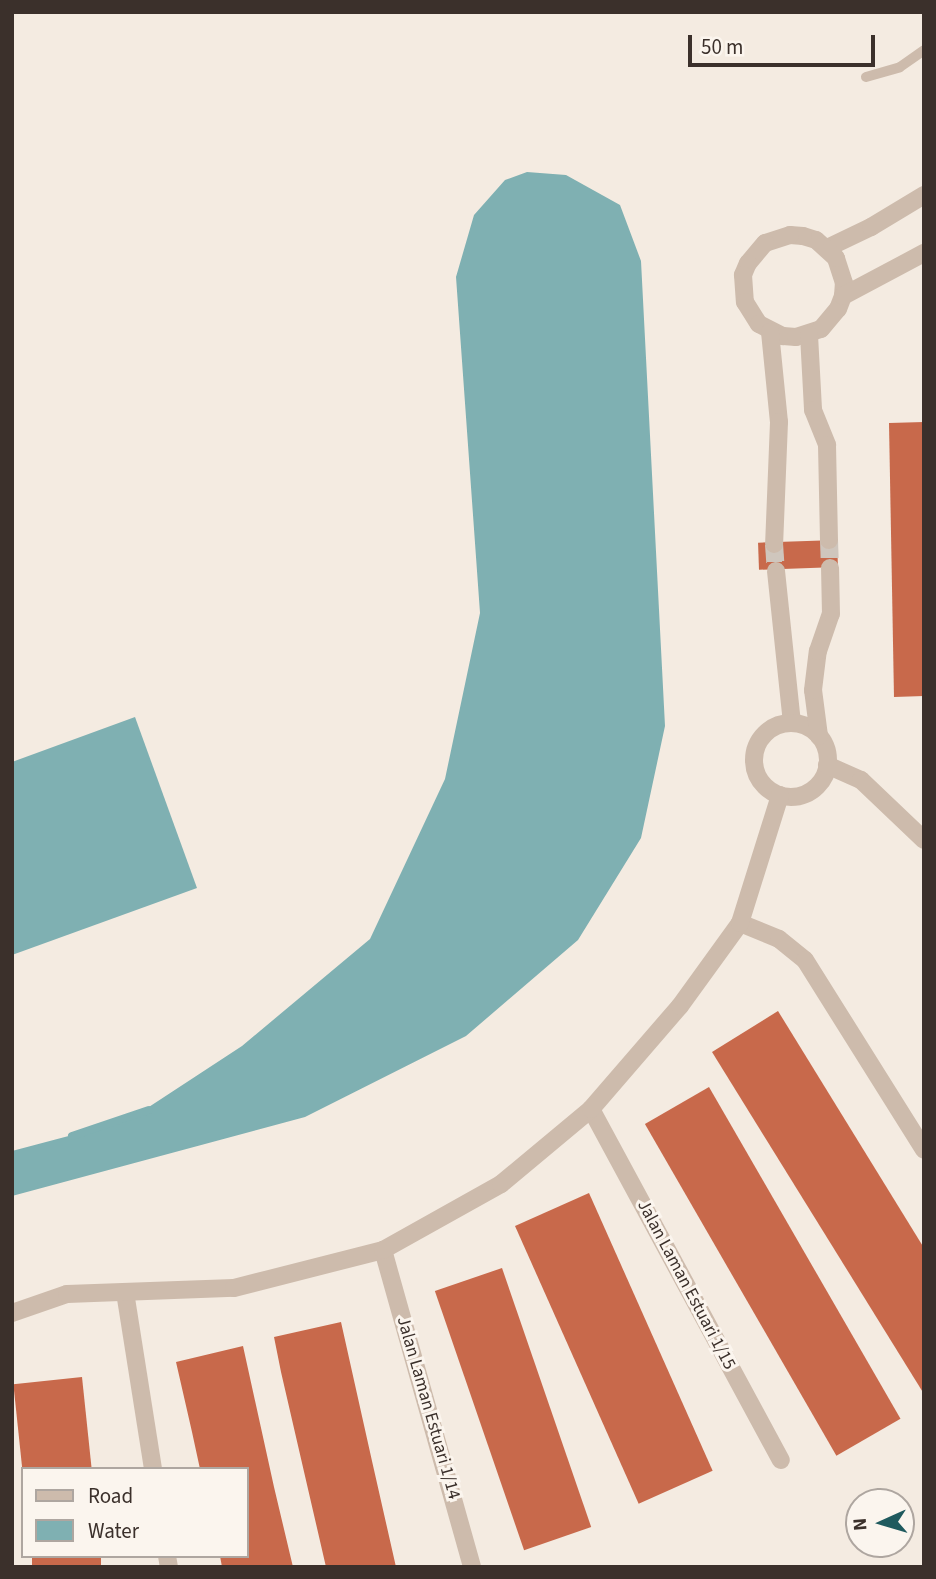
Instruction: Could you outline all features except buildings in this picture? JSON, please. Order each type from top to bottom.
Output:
[{"type":"street","points":[[827,248],[871,227],[924,195]]},
{"type":"street","points":[[790,235],[816,240],[827,248],[841,270],[843,296],[831,320],[809,335],[783,336],[770,332],[759,324],[745,302],[742,289],[748,263],[765,243],[790,235]]},
{"type":"street","points":[[843,296],[924,253]]},
{"type":"street","points":[[770,332],[779,422],[774,544]]},
{"type":"street","points":[[809,335],[813,410],[827,445],[830,540]]},
{"type":"street","points":[[819,736],[813,690],[818,651],[831,614],[830,568]]},
{"type":"street","points":[[776,572],[792,722]]},
{"type":"street","points":[[792,722],[811,729],[819,736],[824,744],[827,765],[818,784],[810,791],[800,795],[780,795],[770,790],[757,774],[755,753],[764,734],[772,728],[792,722]]},
{"type":"street","points":[[827,765],[861,780],[924,840]]},
{"type":"street","points":[[12,1313],[68,1294],[234,1288],[383,1250],[501,1184],[591,1109],[680,1006],[740,923],[780,795]]},
{"type":"street","points":[[740,923],[779,939],[805,960],[924,1150]]},
{"type":"street","name":"Jalan Laman Estuari 1/15","points":[[591,1109],[781,1460]]},
{"type":"street","name":"Jalan Laman Estuari 1/14","points":[[383,1250],[472,1566]]},
{"type":"street","points":[[125,1292],[153,1467]]},
{"type":"lane","points":[[866,78],[900,67],[924,50]]},
{"type":"water","points":[[527,172],[566,175],[620,205],[641,261],[665,726],[641,838],[578,940],[466,1036],[305,1117],[12,1196],[12,1151],[129,1120],[242,1046],[370,939],[445,779],[480,613],[456,277],[474,215],[505,180]]},
{"type":"water","points":[[135,717],[197,888],[12,955],[12,762]]},
{"type":"waterway","points":[[72,1136],[149,1110]]},
{"type":"tunnel","points":[[829,540],[830,568]]},
{"type":"tunnel","points":[[774,544],[776,571]]}]
